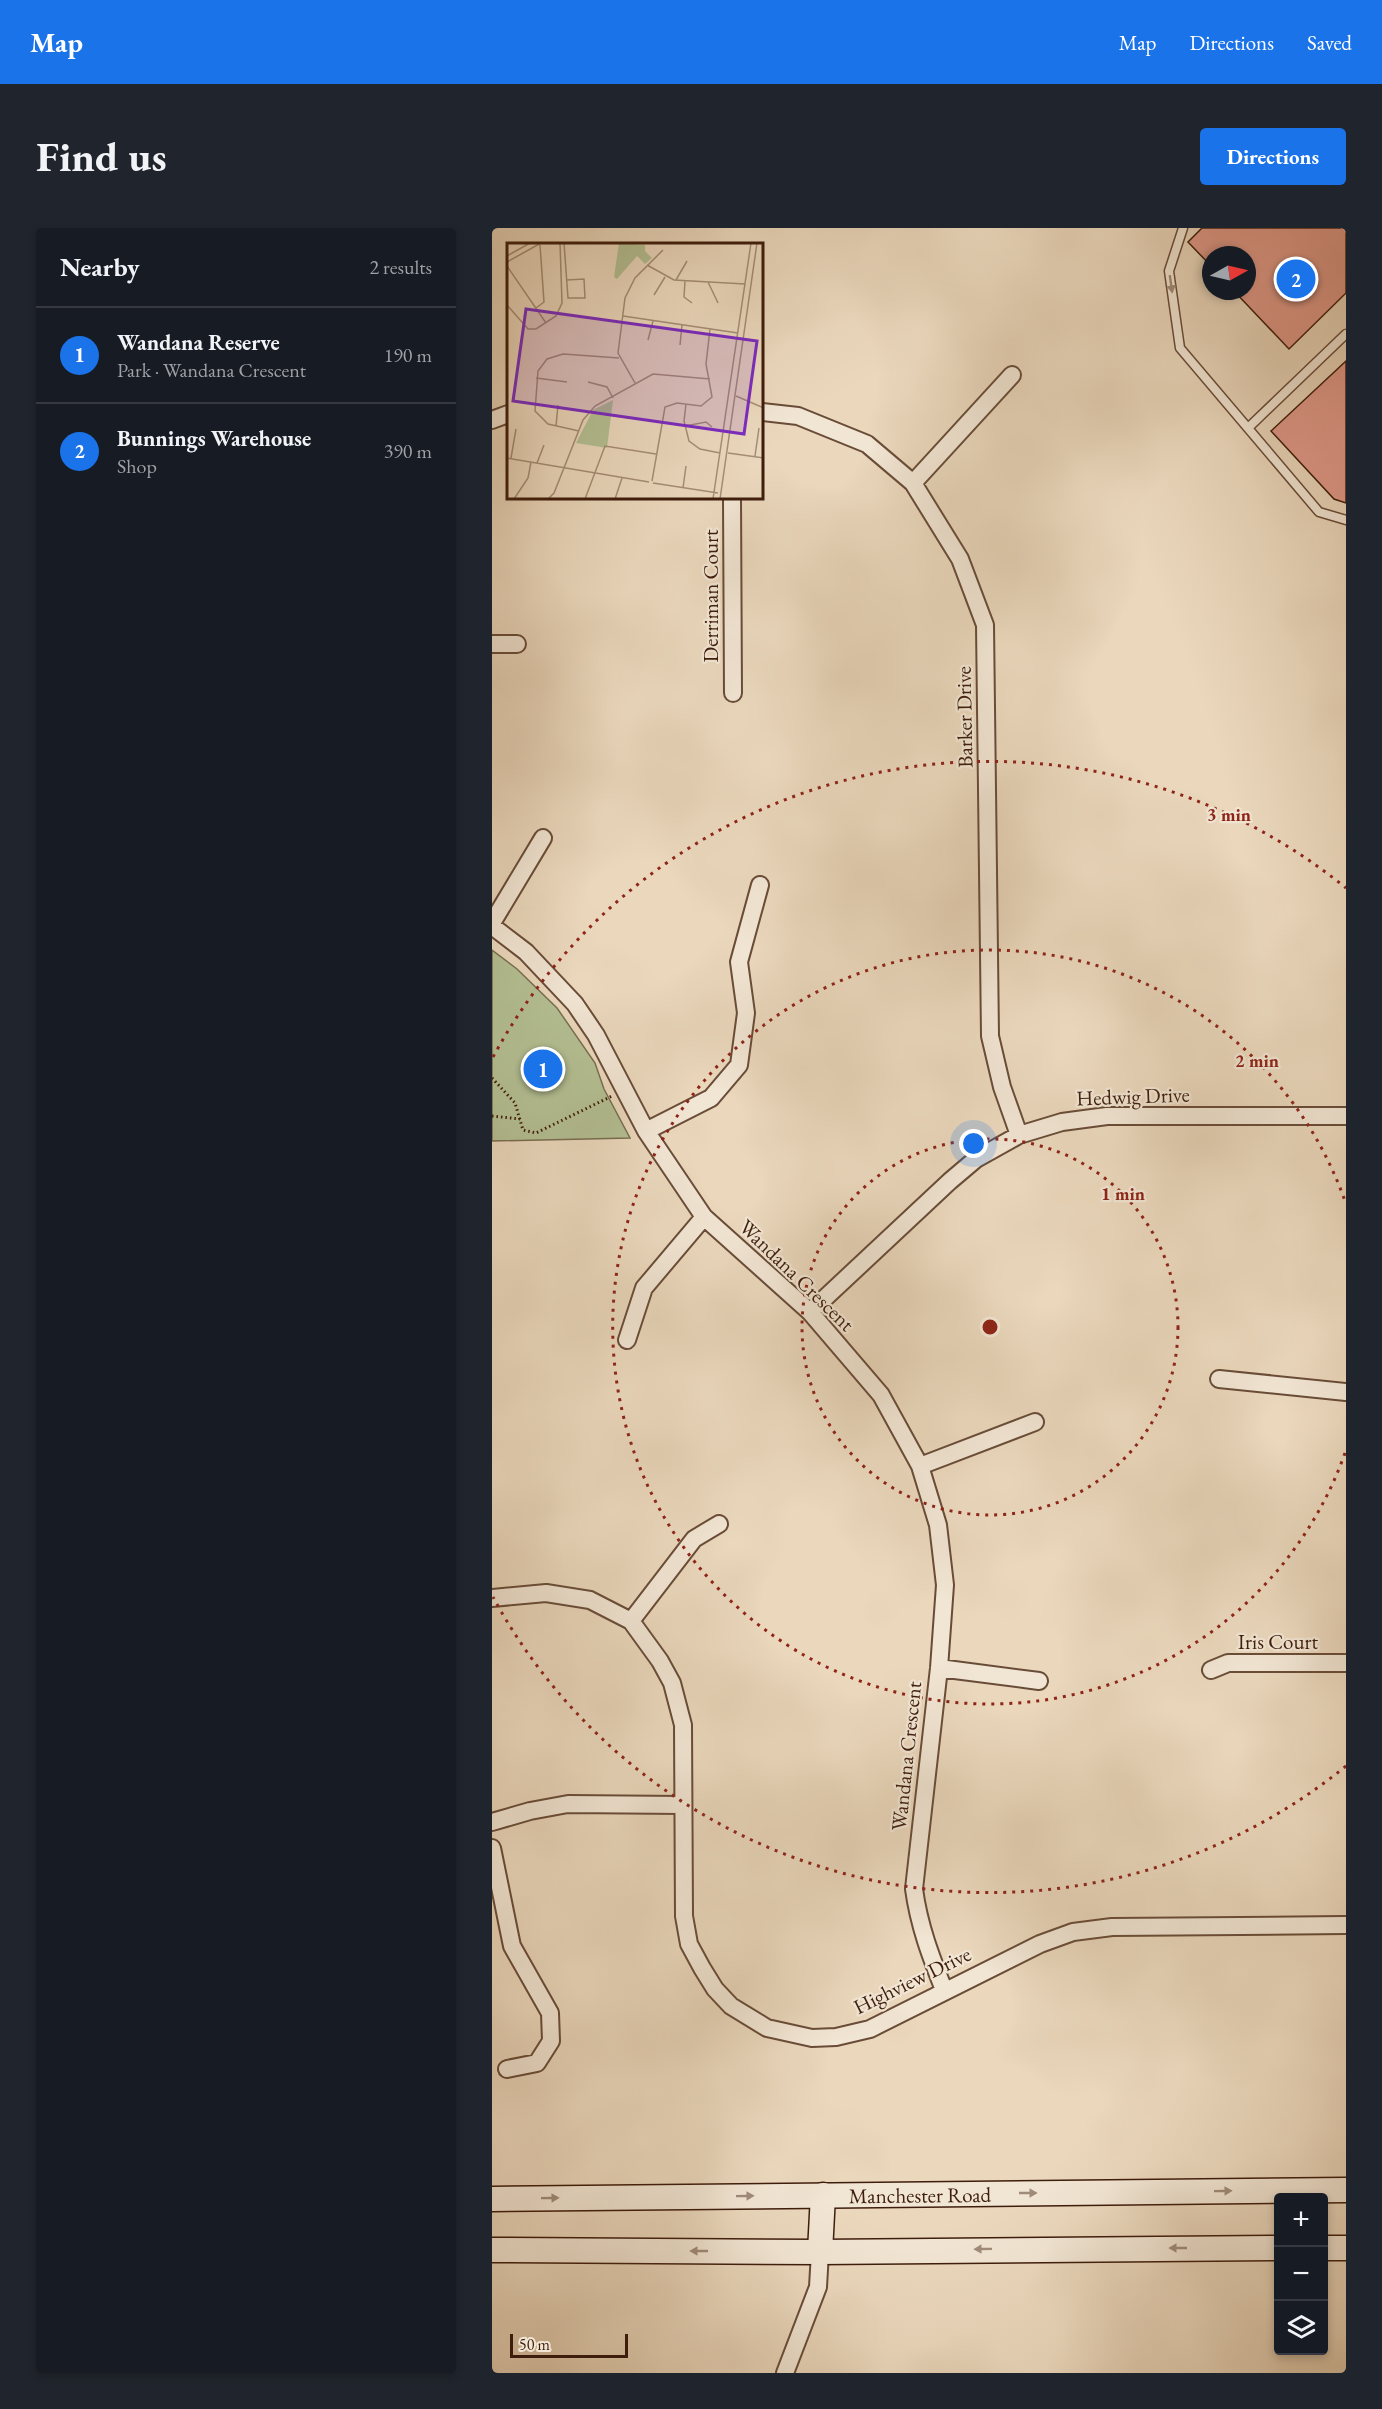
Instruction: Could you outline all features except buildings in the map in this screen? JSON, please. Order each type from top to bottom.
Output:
[{"type":"main road","name":"Manchester Road","points":[[492,2199],[1346,2190]]},
{"type":"main road","points":[[820,2252],[823,2195]]},
{"type":"main road","points":[[492,2250],[820,2252],[1274,2248]]},
{"type":"main road","points":[[1328,2248],[1346,2248]]},
{"type":"street","points":[[913,483],[1012,375]]},
{"type":"street","name":"Barker Drive","points":[[764,412],[798,416],[867,444],[913,483],[960,559],[985,625],[990,1036],[1002,1087],[1019,1135]]},
{"type":"street","points":[[492,420],[507,414]]},
{"type":"street","name":"Derriman Court","points":[[732,500],[733,693]]},
{"type":"street","points":[[492,645],[517,644]]},
{"type":"street","points":[[492,924],[543,838]]},
{"type":"street","points":[[646,1131],[711,1098],[739,1065],[746,1013],[739,962],[760,885]]},
{"type":"street","name":"Wandana Crescent","points":[[492,924],[526,952],[575,1004],[596,1035],[646,1131],[704,1217],[810,1312],[881,1395],[920,1466],[938,1525],[945,1585],[939,1668],[914,1890],[918,1918],[926,1946],[944,1990]]},
{"type":"street","name":"Hedwig Drive","points":[[810,1312],[950,1181],[976,1159],[1019,1135],[1062,1122],[1107,1116],[1346,1116]]},
{"type":"street","points":[[627,1340],[644,1288],[704,1217]]},
{"type":"street","points":[[1220,1379],[1346,1392]]},
{"type":"street","points":[[920,1466],[1035,1422]]},
{"type":"street","points":[[631,1621],[694,1539],[719,1524]]},
{"type":"street","name":"Highview Drive","points":[[492,1598],[546,1593],[590,1600],[631,1621],[660,1661],[672,1683],[683,1725],[684,1916],[689,1944],[715,1989],[731,2006],[767,2028],[812,2038],[836,2037],[870,2029],[1040,1944],[1073,1932],[1112,1927],[1346,1925]]},
{"type":"street","name":"Iris Court","points":[[1211,1670],[1228,1663],[1346,1663]]},
{"type":"street","points":[[939,1668],[1039,1681]]},
{"type":"street","points":[[492,1822],[530,1811],[568,1804],[682,1805]]},
{"type":"street","points":[[492,1848],[512,1946],[550,2013],[551,2041],[537,2063],[507,2070]]},
{"type":"street","points":[[784,2373],[818,2287],[820,2252]]},
{"type":"lane","points":[[1183,228],[1169,271],[1180,348],[1319,512],[1346,520]]},
{"type":"lane","points":[[1248,428],[1346,334]]},
{"type":"path","points":[[492,1078],[515,1103],[523,1130],[536,1133],[624,1090]]},
{"type":"path","points":[[492,1116],[520,1119]]},
{"type":"green space","points":[[492,950],[517,969],[557,1008],[595,1063],[604,1089],[630,1138],[492,1141]]},
{"type":"place","name":"Bunnings Warehouse","points":[[1296,279]]},
{"type":"place","name":"Wandana Reserve","points":[[543,1069]]}]
